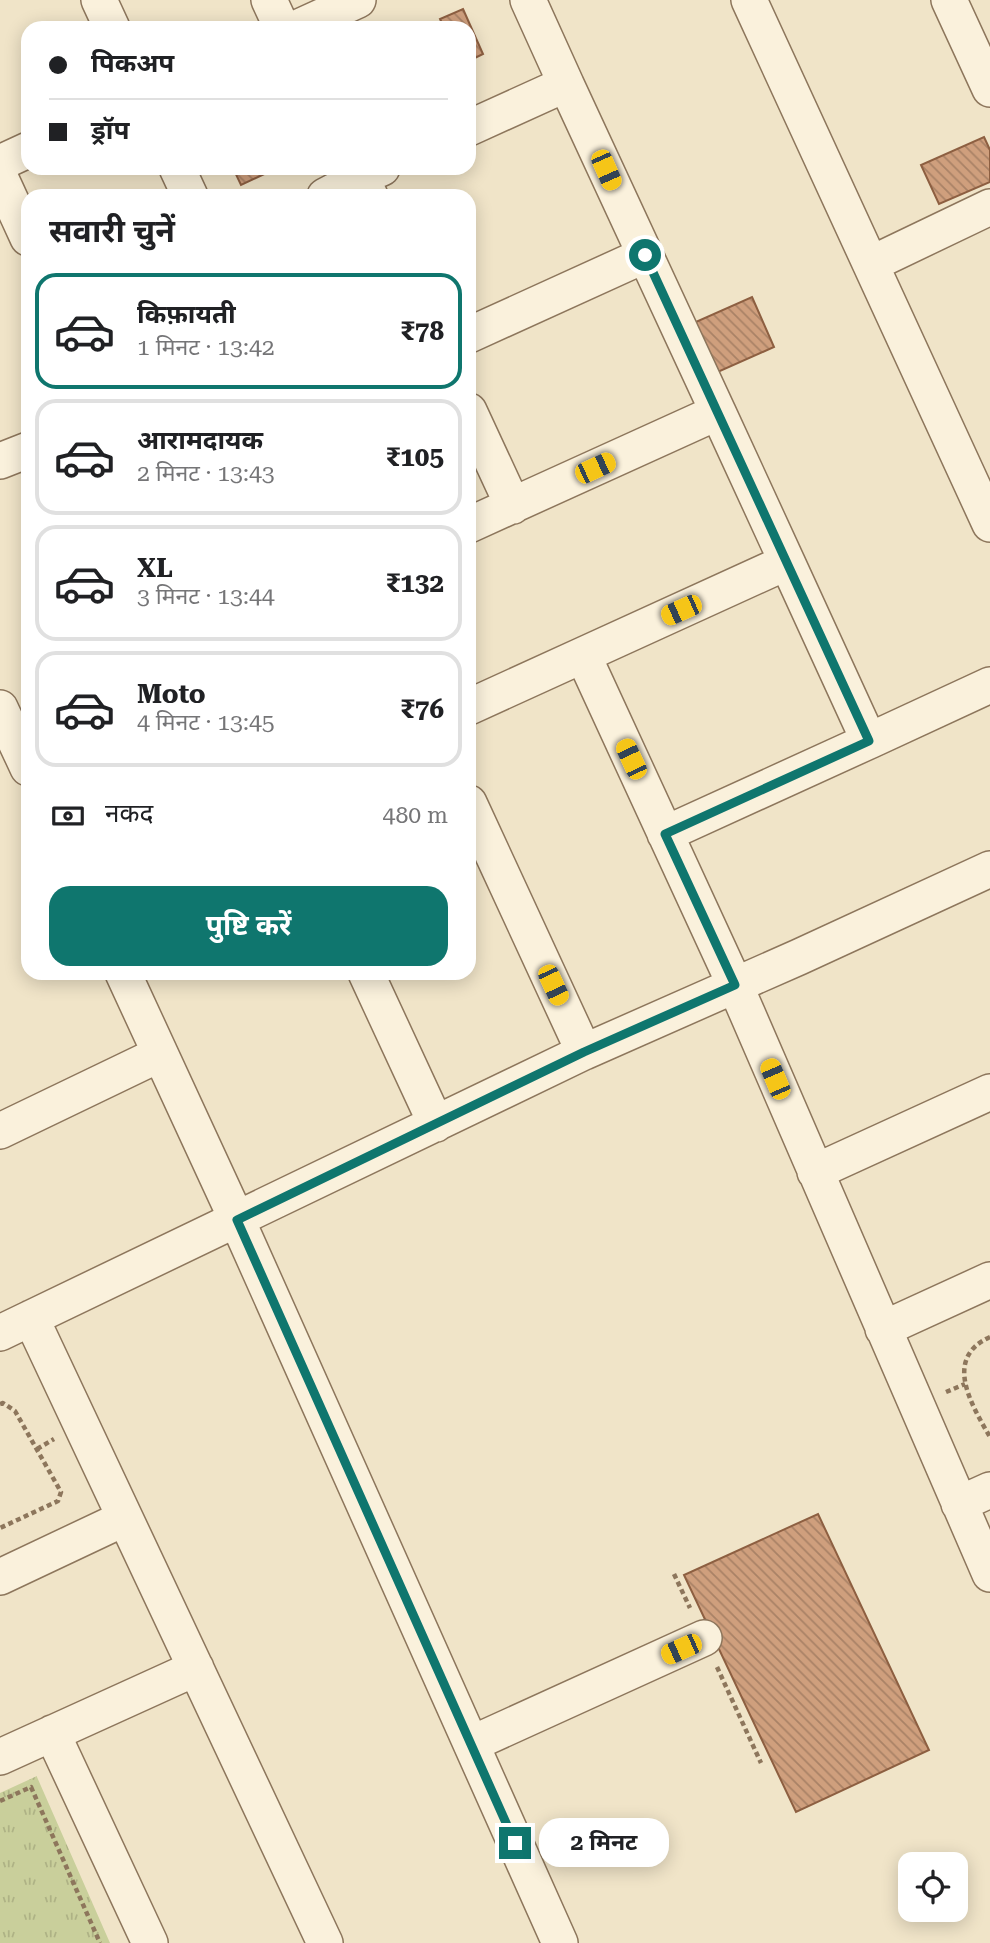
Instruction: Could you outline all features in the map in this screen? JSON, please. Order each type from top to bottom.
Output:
[{"type":"street","points":[[99,0],[109,21]]},
{"type":"street","points":[[269,0],[279,21]]},
{"type":"street","points":[[312,21],[358,0]]},
{"type":"street","points":[[528,0],[869,741]]},
{"type":"street","points":[[749,0],[990,524]]},
{"type":"street","points":[[948,0],[983,54],[990,89]]},
{"type":"street","points":[[476,125],[566,84]]},
{"type":"street","points":[[0,163],[21,153]]},
{"type":"street","points":[[0,177],[21,223]]},
{"type":"street","points":[[345,189],[371,180]]},
{"type":"street","points":[[871,264],[990,207]]},
{"type":"street","points":[[476,332],[645,255]]},
{"type":"street","points":[[476,522],[718,412]]},
{"type":"street","points":[[476,426],[513,506]]},
{"type":"street","points":[[0,461],[21,453]]},
{"type":"street","points":[[476,704],[786,562]]},
{"type":"street","points":[[583,655],[735,985],[883,1329],[975,1497],[990,1574]]},
{"type":"street","points":[[665,834],[990,685]]},
{"type":"street","points":[[0,708],[15,754]]},
{"type":"street","points":[[476,818],[584,1052]]},
{"type":"street","points":[[0,1332],[584,1052],[990,869]]},
{"type":"street","points":[[126,980],[237,1220],[560,1943]]},
{"type":"street","points":[[369,980],[436,1124]]},
{"type":"street","points":[[1,1128],[160,1054]]},
{"type":"street","points":[[815,1172],[990,1092]]},
{"type":"street","points":[[883,1329],[990,1280]]},
{"type":"street","points":[[31,1318],[325,1943]]},
{"type":"street","points":[[0,1577],[125,1518]]},
{"type":"street","points":[[471,1744],[704,1638]]},
{"type":"street","points":[[0,1756],[196,1668]]},
{"type":"street","points":[[52,1733],[150,1943]]},
{"type":"path","points":[[990,1336],[975,1343],[963,1366],[965,1384],[990,1437]]},
{"type":"path","points":[[0,1404],[3,1403],[15,1411],[61,1492],[58,1501],[0,1528]]},
{"type":"path","points":[[0,1801],[31,1787],[100,1943]]},
{"type":"green space","points":[[37,1776],[110,1943],[0,1943],[0,1793]]},
{"type":"building","points":[[463,9],[468,21],[441,21],[440,19]]},
{"type":"building","points":[[476,38],[483,54],[476,58]]},
{"type":"building","points":[[984,137],[990,150],[990,182],[939,204],[921,165]]},
{"type":"building","points":[[236,175],[262,175],[241,185]]},
{"type":"building","points":[[752,297],[774,347],[711,375],[689,325]]},
{"type":"building","points":[[818,1514],[929,1750],[796,1812],[684,1575]]},
{"type":"route","points":[[515,1843],[237,1220],[584,1052],[735,985],[665,834],[869,741],[645,255]]}]
